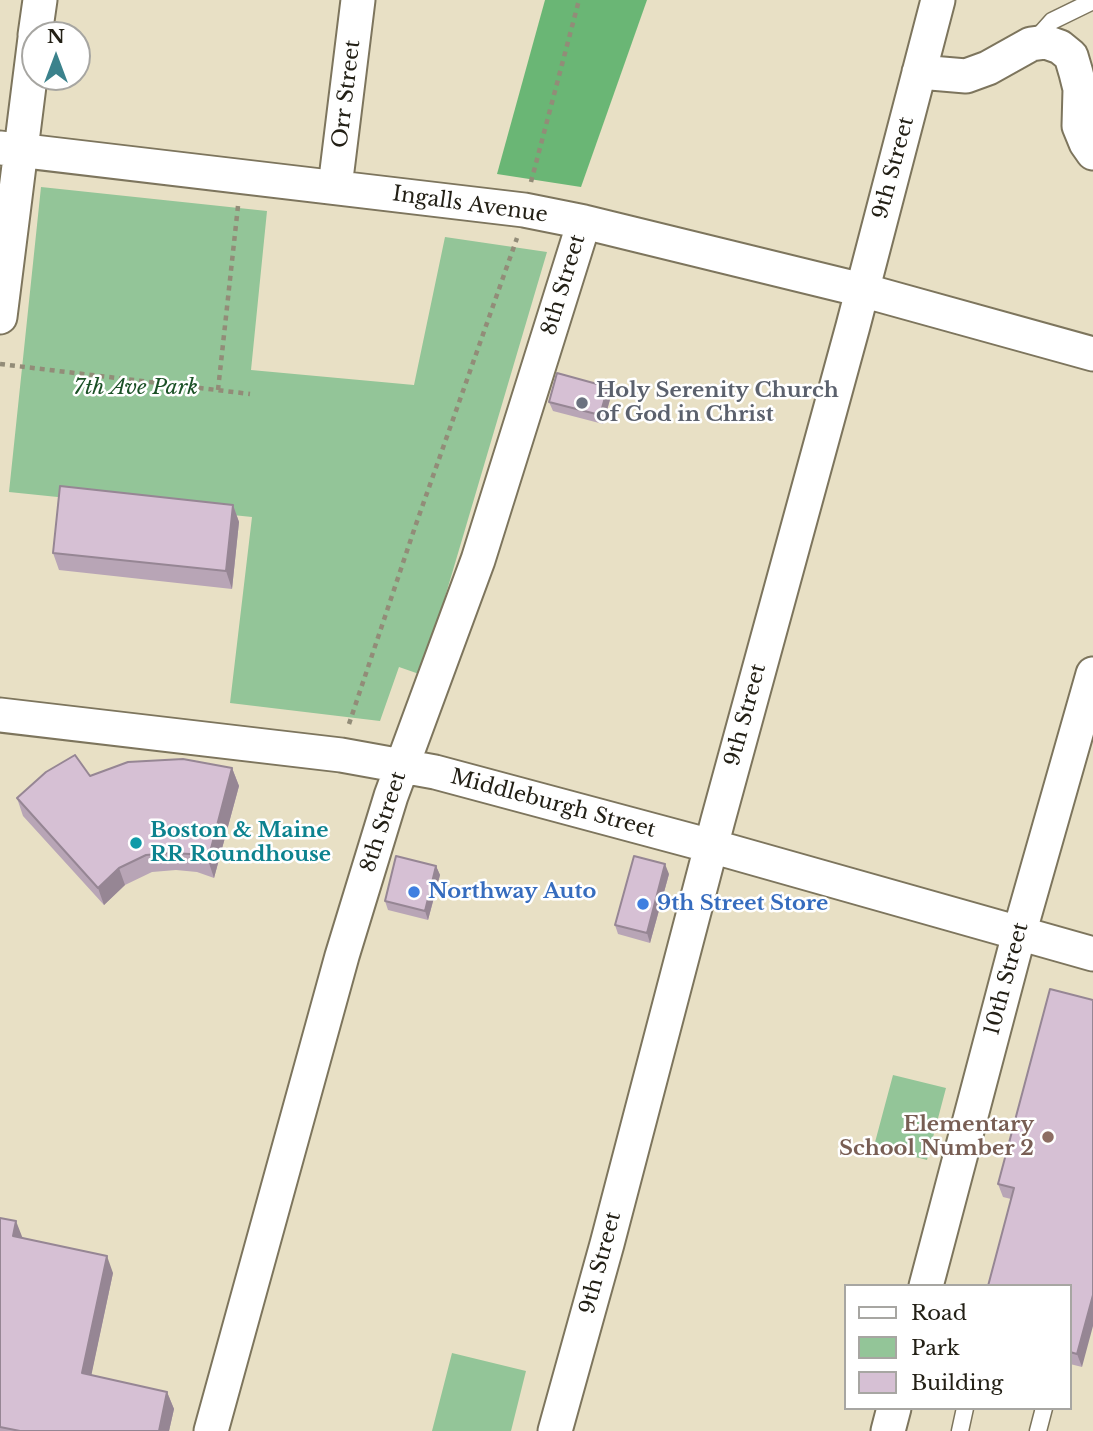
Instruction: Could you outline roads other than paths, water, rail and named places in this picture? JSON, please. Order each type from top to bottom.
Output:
[{"type":"street","points":[[37,21],[40,0]]},
{"type":"street","name":"Orr Street","points":[[335,187],[358,0]]},
{"type":"street","name":"9th Street","points":[[555,1431],[938,0]]},
{"type":"street","points":[[919,72],[966,76],[988,68],[1031,44],[1046,42],[1060,47],[1071,57],[1080,89],[1079,126],[1093,153]]},
{"type":"street","points":[[0,317],[10,149],[23,91]]},
{"type":"street","name":"Ingalls Avenue","points":[[10,149],[524,210],[584,222],[862,290],[1093,354]]},
{"type":"street","name":"8th Street","points":[[211,1431],[342,956],[395,786],[478,560],[584,222]]},
{"type":"street","name":"10th Street","points":[[927,1284],[1019,934],[1093,674]]},
{"type":"street","name":"Middleburgh Street","points":[[0,715],[341,755],[435,772],[1093,954]]},
{"type":"street","points":[[888,1431],[893,1410]]},
{"type":"lane","points":[[1031,44],[1052,21],[1093,1]]},
{"type":"lane","points":[[960,1431],[965,1410]]},
{"type":"lane","points":[[1038,1431],[1043,1410]]},
{"type":"place","name":"Holy Serenity Church of God in Christ","points":[[582,403]]},
{"type":"place","name":"Boston & Maine RR Roundhouse","points":[[136,843]]},
{"type":"place","name":"Northway Auto","points":[[414,892]]},
{"type":"place","name":"9th Street Store","points":[[643,904]]},
{"type":"place","name":"Elementary School Number 2","points":[[1048,1137]]},
{"type":"park label","name":"7th Ave Park","points":[[136,388]]}]
